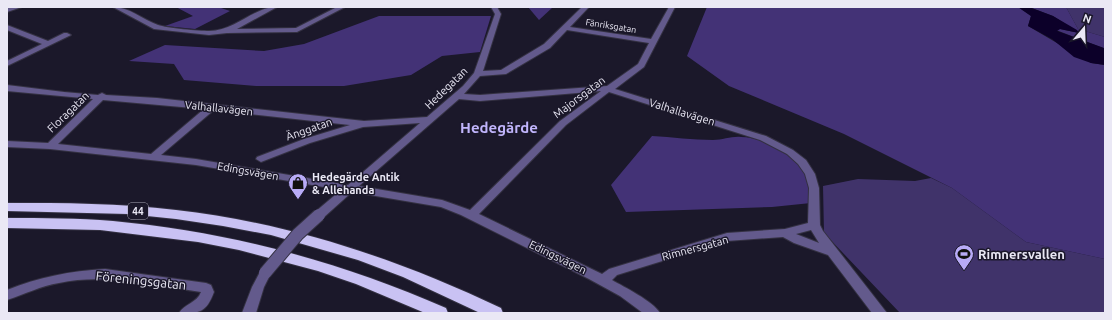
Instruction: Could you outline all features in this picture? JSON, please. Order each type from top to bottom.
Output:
[{"type":"highway","name":"44","points":[[7,207],[129,210],[208,219],[267,230],[342,249],[381,263],[425,280],[495,313]]},
{"type":"highway","name":"44","points":[[7,223],[112,226],[191,235],[251,246],[325,266],[408,298],[440,313]]},
{"type":"street","points":[[7,10],[18,7]]},
{"type":"street","points":[[116,7],[153,25],[163,28],[209,33],[227,31],[297,30],[342,7]]},
{"type":"street","points":[[227,31],[274,7]]},
{"type":"street","points":[[478,74],[498,14],[494,7]]},
{"type":"street","name":"Hedegatan","points":[[249,313],[258,287],[265,273],[298,234],[458,96],[478,74],[503,72],[547,46],[586,7]]},
{"type":"street","name":"Majorsgatan","points":[[471,215],[485,203],[564,123],[641,65],[672,7]]},
{"type":"street","points":[[7,27],[48,44]]},
{"type":"street","name":"Fänriksgatan","points":[[565,28],[654,42]]},
{"type":"street","points":[[7,64],[66,35]]},
{"type":"street","name":"Valhallavägen","points":[[7,88],[64,95],[102,96],[212,107],[364,124],[431,119]]},
{"type":"street","name":"Valhallavägen","points":[[458,96],[480,98],[610,89],[742,130],[763,138],[790,152],[802,162],[810,174],[814,188],[814,225]]},
{"type":"street","name":"Floragatan","points":[[50,146],[102,96]]},
{"type":"street","points":[[153,157],[212,107]]},
{"type":"street","name":"Änggatan","points":[[261,159],[307,142],[364,124]]},
{"type":"street","name":"Edingsvägen","points":[[7,144],[50,146],[153,157],[239,169],[442,204],[471,215],[603,280],[628,294],[653,313]]},
{"type":"street","points":[[814,225],[830,251],[860,286],[880,313]]},
{"type":"street","name":"Rimnersgatan","points":[[603,280],[613,272],[727,237],[785,234],[814,225]]},
{"type":"street","points":[[785,234],[830,251]]},
{"type":"street","name":"Föreningsgatan","points":[[7,296],[32,285],[59,278],[80,275],[105,274],[206,288],[208,292],[203,302],[199,307],[186,313]]},
{"type":"shaded area","points":[[176,7],[218,7],[230,11],[195,29],[165,26],[193,16]]},
{"type":"shaded area","points":[[528,7],[553,7],[539,20]]},
{"type":"shaded area","points":[[707,7],[1018,7],[1031,16],[1028,26],[1091,63],[1105,65],[1105,259],[1026,242],[952,188],[844,134],[729,86],[687,56]]},
{"type":"shaded area","points":[[1018,7],[1029,7],[1053,16],[1077,30],[1079,33],[1060,29],[1057,31],[1104,48],[1105,65],[1091,63],[1074,57],[1052,39],[1028,26],[1031,16]]},
{"type":"shaded area","points":[[1029,7],[1066,7],[1078,29],[1105,37],[1105,53],[1103,48],[1056,30],[1060,29],[1079,33],[1053,16]]},
{"type":"shaded area","points":[[1066,7],[1105,7],[1105,37],[1078,29]]},
{"type":"shaded area","points":[[379,16],[491,16],[480,52],[442,56],[411,75],[344,86],[256,86],[184,80],[174,64],[129,61],[165,45],[264,51],[304,44]]},
{"type":"shaded area","points":[[652,136],[698,140],[741,137],[768,143],[786,153],[801,166],[807,180],[811,203],[772,207],[626,212],[611,185]]},
{"type":"shaded area","name":"Rimnersvallen","points":[[931,178],[952,188],[1026,242],[1105,259],[1105,313],[900,313],[824,233],[823,186],[858,179],[915,181]]},
{"type":"place","name":"Hedegärde Antik & Allehanda","points":[[298,200]]},
{"type":"place","name":"Rimnersvallen","points":[[964,271]]},
{"type":"district","name":"Hedegärde","points":[[499,128]]}]
